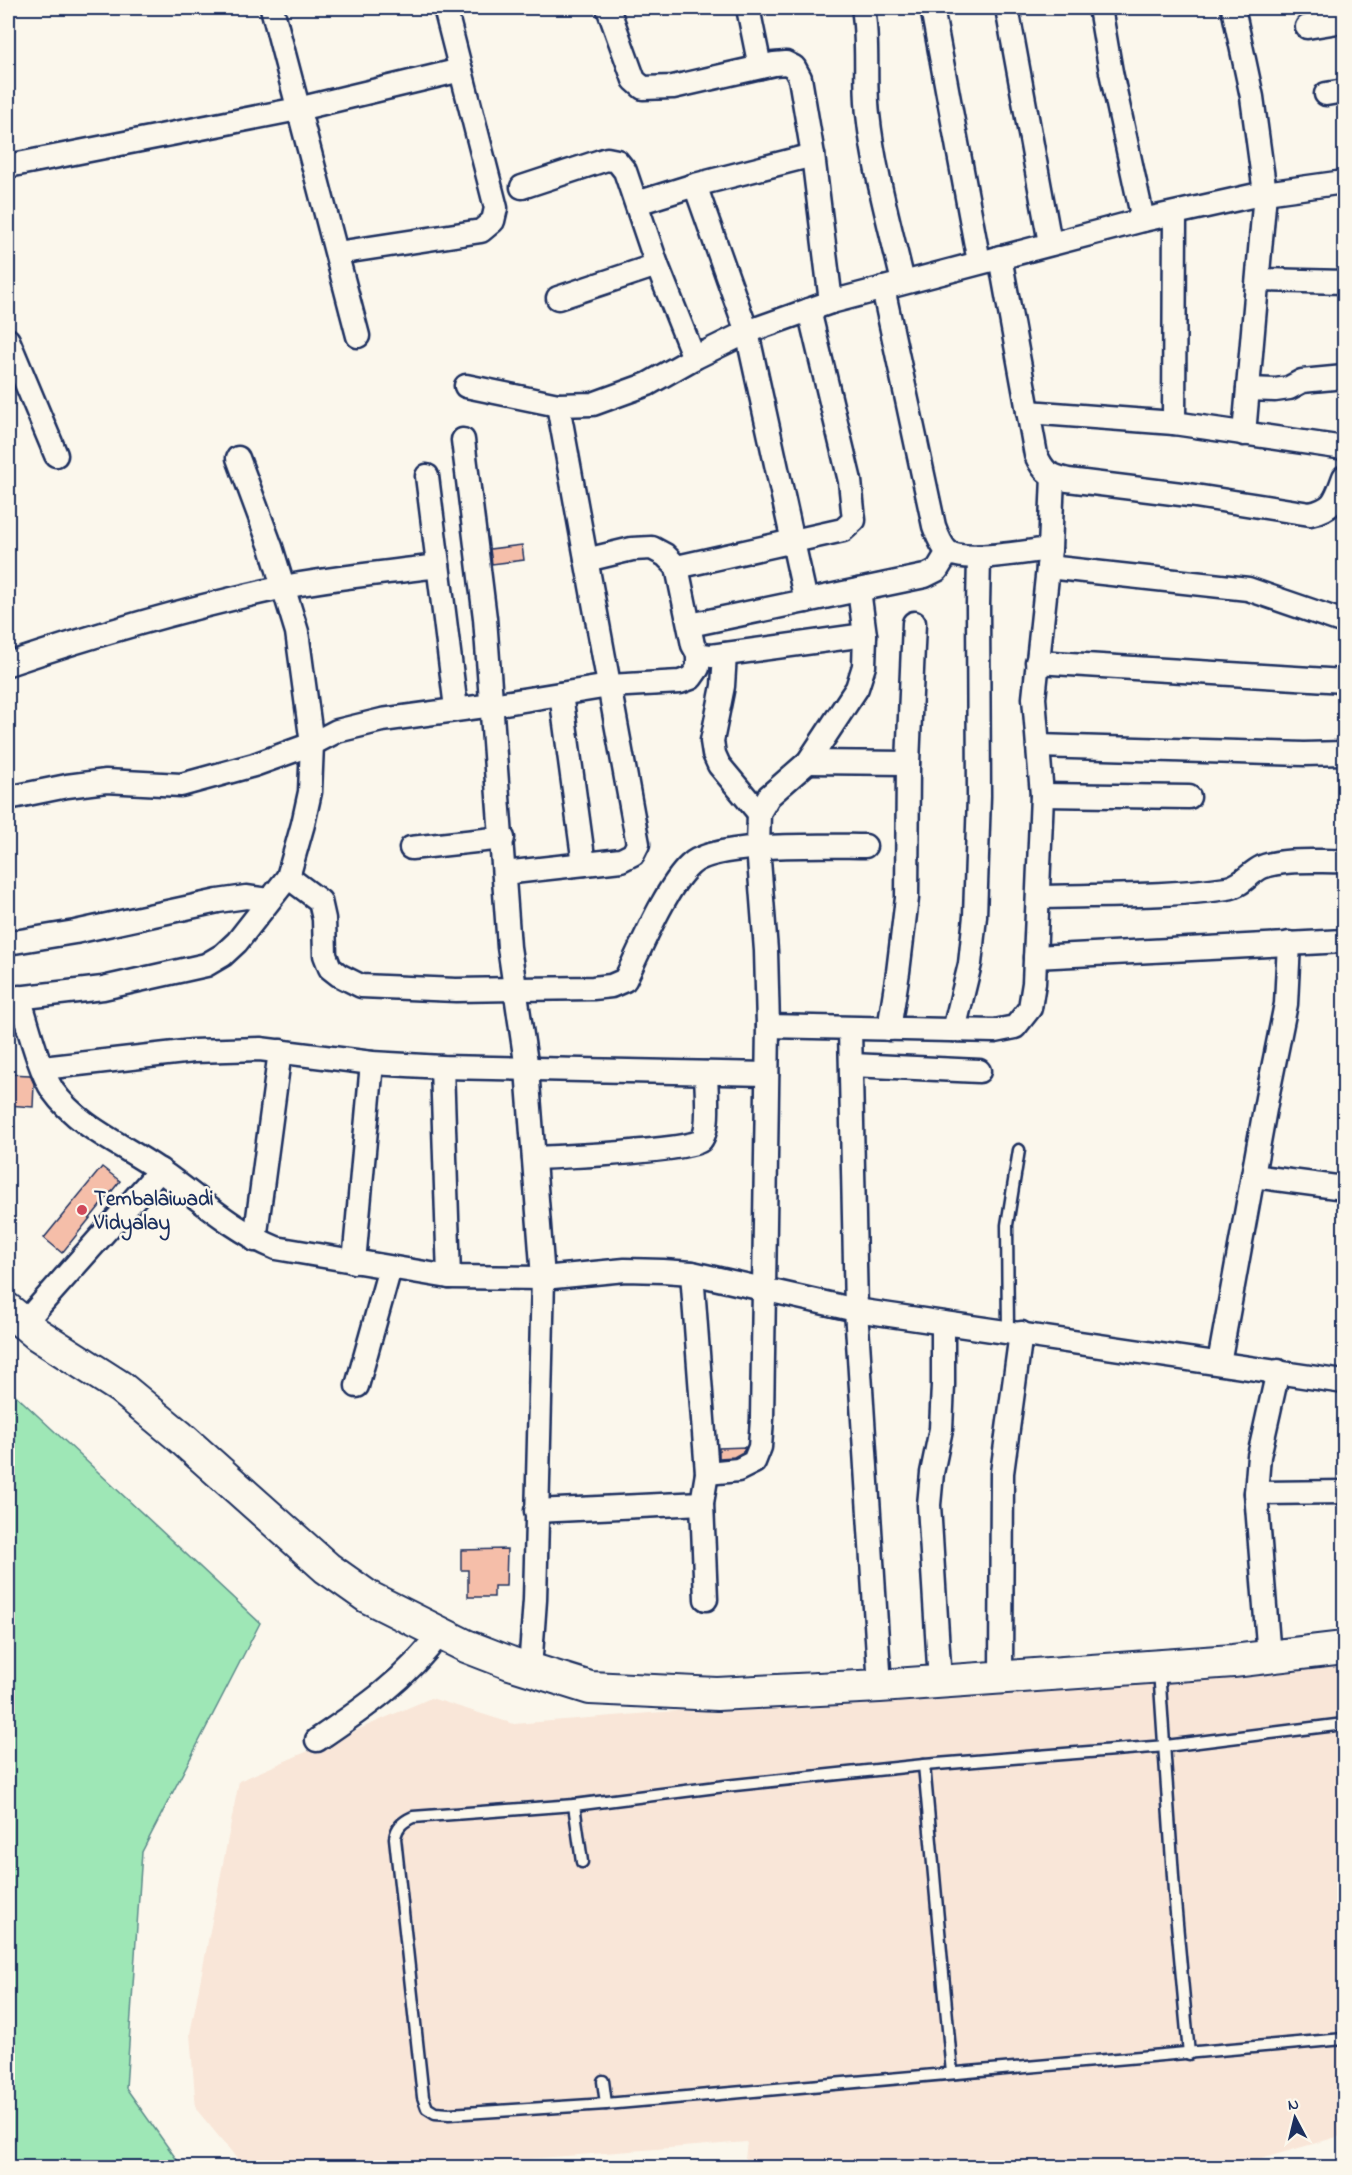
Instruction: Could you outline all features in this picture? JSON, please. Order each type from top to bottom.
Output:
[{"type":"main road","points":[[16,1316],[37,1334],[120,1387],[178,1435],[327,1568],[368,1597],[466,1646],[590,1688],[717,1694],[880,1686],[1159,1667],[1344,1648]]},
{"type":"street","points":[[272,8],[358,336]]},
{"type":"street","points":[[337,253],[481,231],[493,221],[496,208],[445,8]]},
{"type":"street","points":[[608,8],[634,80],[643,88],[673,87],[786,63],[795,67],[800,78],[813,155],[831,302]]},
{"type":"street","points":[[748,8],[760,67]]},
{"type":"street","points":[[863,8],[866,25],[867,112],[893,285],[934,526],[939,540],[948,552],[963,556],[1049,558],[1248,589],[1344,622]]},
{"type":"street","points":[[932,8],[989,259],[1028,412],[1036,455],[1042,469],[1053,476],[1078,482],[1189,495],[1310,514],[1324,511],[1334,502],[1344,477]]},
{"type":"street","points":[[1007,8],[1050,243]]},
{"type":"street","points":[[1100,8],[1111,72],[1143,220]]},
{"type":"street","points":[[1233,8],[1252,97],[1265,193],[1244,434]]},
{"type":"street","points":[[1307,27],[1344,21]]},
{"type":"street","points":[[8,166],[298,109],[460,70]]},
{"type":"street","points":[[637,203],[695,185],[813,155]]},
{"type":"street","points":[[522,187],[607,159],[617,161],[625,171],[657,265],[694,358]]},
{"type":"street","points":[[465,386],[558,405],[592,404],[648,384],[747,332],[831,302],[1143,220],[1265,193],[1344,182]]},
{"type":"street","points":[[695,185],[747,332],[806,601]]},
{"type":"street","points":[[1174,423],[1175,214]]},
{"type":"street","points":[[558,298],[657,265]]},
{"type":"street","points":[[1258,280],[1344,282]]},
{"type":"street","points":[[677,567],[843,530],[854,520],[850,481],[809,310]]},
{"type":"street","points":[[8,340],[56,455]]},
{"type":"street","points":[[1248,389],[1275,390],[1288,388],[1302,381],[1344,377]]},
{"type":"street","points":[[504,873],[621,860],[633,854],[638,844],[558,405]]},
{"type":"street","points":[[1028,412],[1174,423],[1344,448]]},
{"type":"street","points":[[463,440],[478,553],[503,838],[509,948],[526,1069],[543,1278],[535,1600],[530,1669]]},
{"type":"street","points":[[238,458],[271,547],[297,633],[312,744],[309,792],[303,824],[288,877],[237,942],[223,955],[206,965],[103,988],[13,998],[52,1089],[66,1108],[113,1142],[160,1170],[255,1240],[276,1248],[449,1277],[543,1278],[625,1270],[663,1270],[763,1288],[856,1310],[1344,1382]]},
{"type":"street","points":[[427,476],[456,708]]},
{"type":"street","points":[[768,1026],[995,1031],[1015,1027],[1030,1008],[1039,897],[1042,795],[1034,698],[1049,558],[1053,476]]},
{"type":"street","points":[[8,798],[106,781],[180,785],[243,768],[312,744],[337,731],[382,720],[609,686],[680,682],[691,678],[698,668],[698,654],[693,645],[677,567],[665,555],[652,548],[632,549],[586,560]]},
{"type":"street","points":[[690,625],[926,576],[937,570],[948,552]]},
{"type":"street","points":[[954,1030],[970,964],[975,916],[979,796],[980,557]]},
{"type":"street","points":[[8,664],[179,611],[283,588],[438,566]]},
{"type":"street","points":[[707,1473],[738,1470],[754,1462],[760,1447],[768,1026],[766,951],[758,847],[759,813],[769,796],[808,762],[857,688],[864,666],[865,635],[859,590]]},
{"type":"street","points":[[889,1029],[907,898],[908,763],[914,623]]},
{"type":"street","points":[[698,654],[711,656],[865,635]]},
{"type":"street","points":[[725,654],[723,686],[712,741],[714,754],[719,765],[759,813]]},
{"type":"street","points":[[1037,662],[1344,681]]},
{"type":"street","points":[[561,694],[584,864]]},
{"type":"street","points":[[1038,746],[1304,754],[1344,753]]},
{"type":"street","points":[[808,762],[908,763]]},
{"type":"street","points":[[1042,795],[1189,797]]},
{"type":"street","points":[[411,848],[503,838]]},
{"type":"street","points":[[288,877],[320,901],[324,919],[325,955],[330,968],[361,986],[456,990],[593,988],[611,986],[625,980],[670,891],[692,863],[711,854],[758,847],[865,846]]},
{"type":"street","points":[[1039,897],[1230,888],[1243,882],[1263,867],[1277,863],[1344,861]]},
{"type":"street","points":[[8,942],[75,932],[218,901],[246,897],[268,900]]},
{"type":"street","points":[[1035,957],[1344,941]]},
{"type":"street","points":[[1219,1363],[1286,1004],[1288,943]]},
{"type":"street","points":[[850,1029],[856,1310],[880,1686]]},
{"type":"street","points":[[43,1068],[193,1051],[260,1049],[372,1063],[442,1067],[767,1074]]},
{"type":"street","points":[[255,1240],[280,1051]]},
{"type":"street","points":[[354,1262],[372,1063]]},
{"type":"street","points":[[852,1065],[979,1071]]},
{"type":"street","points":[[442,1067],[449,1277]]},
{"type":"street","points":[[534,1158],[652,1150],[686,1146],[699,1141],[706,1130],[706,1073]]},
{"type":"street","points":[[16,1316],[160,1170]]},
{"type":"street","points":[[1253,1176],[1344,1188]]},
{"type":"street","points":[[357,1386],[390,1268]]},
{"type":"street","points":[[692,1274],[707,1473],[702,1503],[706,1599]]},
{"type":"street","points":[[940,1682],[929,1505],[932,1473],[941,1429],[944,1385],[943,1323]]},
{"type":"street","points":[[1001,1677],[1002,1473],[1014,1332]]},
{"type":"street","points":[[1269,1657],[1256,1493],[1259,1456],[1278,1371]]},
{"type":"street","points":[[1256,1493],[1344,1492]]},
{"type":"street","points":[[536,1511],[702,1503]]},
{"type":"street","points":[[317,1740],[369,1706],[393,1686],[428,1650],[440,1633]]},
{"type":"lane","points":[[1014,1332],[1007,1225],[1019,1150]]},
{"type":"lane","points":[[1159,1667],[1174,1891],[1189,2054]]},
{"type":"lane","points":[[1344,1724],[1166,1746],[924,1765],[574,1805],[413,1817],[396,1829],[395,1838],[423,2097],[427,2108],[435,2113],[606,2104],[1344,2039]]},
{"type":"lane","points":[[924,1765],[952,2073]]},
{"type":"lane","points":[[574,1805],[582,1862]]},
{"type":"lane","points":[[603,2081],[606,2104]]},
{"type":"shaded area","points":[[1344,1657],[1344,2135],[1229,2168],[744,2167],[747,2142],[423,2167],[245,2168],[196,2109],[190,2034],[239,1781],[431,1698],[514,1724]]},
{"type":"green space","points":[[8,1388],[260,1623],[142,1852],[126,2088],[182,2167],[8,2167]]},
{"type":"building","points":[[522,545],[524,560],[492,564],[490,549]]},
{"type":"building","points":[[8,1074],[30,1075],[34,1084],[33,1107],[8,1105]]},
{"type":"building","name":"Tembalaiwadi Vidyalay","points":[[102,1167],[120,1181],[62,1253],[44,1238]]},
{"type":"building","points":[[746,1447],[743,1452],[734,1457],[719,1458],[719,1448]]},
{"type":"building","points":[[507,1549],[506,1586],[494,1586],[494,1597],[468,1597],[468,1570],[461,1570],[461,1550]]},
{"type":"place","name":"Tembalaiwadi Vidyalay","points":[[82,1210]]}]
